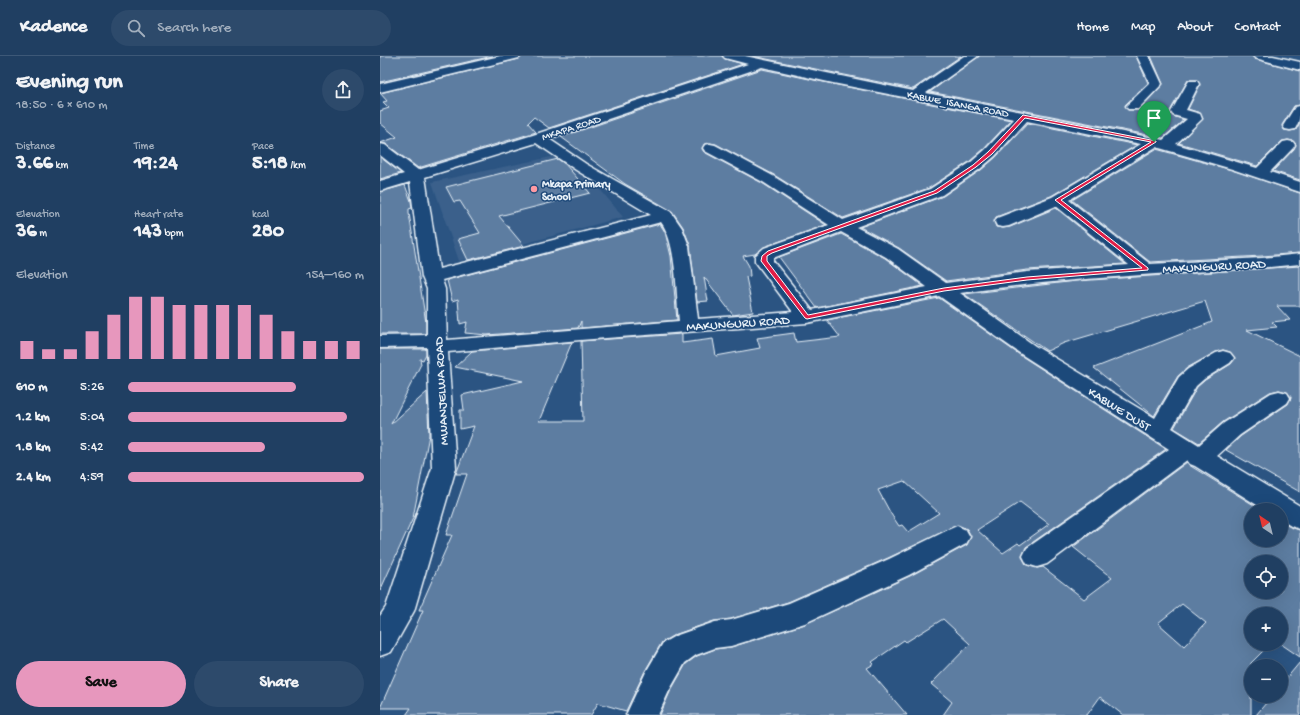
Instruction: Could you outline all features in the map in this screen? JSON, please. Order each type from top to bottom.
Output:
[{"type":"street","points":[[380,88],[515,56]]},
{"type":"street","name":"KABWE_ISANGA ROAD","points":[[729,56],[915,95],[1160,143],[1260,173],[1300,187]]},
{"type":"street","points":[[760,63],[776,56]]},
{"type":"street","points":[[915,95],[972,56]]},
{"type":"street","points":[[1134,106],[1156,84],[1143,56]]},
{"type":"street","points":[[1259,56],[1300,66]]},
{"type":"street","name":"MKAPA ROAD","points":[[380,186],[538,138],[760,63]]},
{"type":"street","points":[[1004,222],[1058,200],[1160,143],[1195,119],[1195,117],[1178,112],[1193,84]]},
{"type":"street","points":[[1290,126],[1300,110]]},
{"type":"street","points":[[807,317],[764,261],[764,256],[770,252],[840,225],[921,198],[949,184],[990,153],[1024,116]]},
{"type":"street","points":[[538,138],[581,167],[665,216],[674,228],[680,246],[689,325]]},
{"type":"street","points":[[1260,173],[1288,145]]},
{"type":"street","points":[[380,148],[417,176]]},
{"type":"street","name":"KABWE DUST","points":[[710,148],[768,179],[840,225],[892,253],[1028,350],[1300,520]]},
{"type":"street","name":"MWANJELWA ROAD","points":[[380,643],[399,611],[444,468],[437,344],[436,289],[431,277],[417,176]]},
{"type":"street","points":[[1058,200],[1146,269]]},
{"type":"street","points":[[431,277],[665,216]]},
{"type":"street","name":"MAKUNGURU ROAD","points":[[380,342],[437,344],[807,317],[944,290],[1027,278],[1146,269],[1212,266],[1300,258]]},
{"type":"street","points":[[1158,431],[1176,403],[1187,382],[1196,374],[1223,358]]},
{"type":"street","points":[[1037,556],[1279,398]]},
{"type":"street","points":[[642,715],[657,682],[674,653],[680,649],[715,635],[731,633],[795,614],[899,568],[957,537]]},
{"type":"shaded area","points":[[570,153],[623,217],[459,261],[432,182]]},
{"type":"building","points":[[380,56],[493,56],[380,82]]},
{"type":"building","points":[[522,56],[722,56],[725,59],[743,64],[549,128],[534,117],[528,123],[536,132],[418,168],[386,144],[380,143],[397,137],[380,123],[380,111],[389,108],[383,102],[387,101],[380,93],[519,59]]},
{"type":"building","points":[[752,56],[961,56],[913,89]]},
{"type":"building","points":[[979,56],[1136,56],[1148,83],[1125,105],[1128,110],[1139,110],[1163,84],[1151,56],[1252,56],[1255,59],[1300,71],[1300,105],[1294,106],[1282,125],[1284,130],[1296,130],[1300,122],[1300,180],[1273,171],[1294,149],[1296,144],[1293,141],[1282,141],[1257,166],[1179,143],[1203,119],[1200,113],[1188,109],[1200,85],[1197,80],[1188,80],[1170,111],[1173,116],[1184,120],[1163,138],[930,92]]},
{"type":"building","points":[[762,69],[1011,120],[984,149],[969,162],[929,188],[843,218],[774,175],[716,144],[704,144],[702,149],[704,152],[762,183],[826,225],[764,247],[755,254],[743,256],[749,266],[750,276],[746,277],[753,312],[733,315],[704,277],[708,301],[697,302],[690,245],[683,227],[672,211],[625,184],[561,137]]},
{"type":"building","points":[[1028,123],[1137,145],[1051,196],[996,217],[994,221],[996,227],[1010,227],[1056,208],[1125,264],[1027,270],[946,281],[899,248],[860,227],[943,196],[981,170],[996,157]]},
{"type":"building","points":[[1156,149],[1232,170],[1300,193],[1300,253],[1150,262],[1072,200]]},
{"type":"building","points":[[380,157],[401,173],[380,179]]},
{"type":"building","points":[[558,159],[565,164],[590,193],[499,216],[524,246],[468,260],[458,239],[480,233],[460,201],[454,202],[446,187]]},
{"type":"building","points":[[405,185],[412,208],[409,209],[409,213],[426,323],[426,334],[380,334],[380,192]]},
{"type":"building","points":[[660,224],[665,232],[671,256],[677,320],[581,328],[581,321],[578,328],[487,335],[465,333],[467,322],[460,324],[458,299],[452,301],[447,280]]},
{"type":"building","points":[[841,234],[885,258],[923,286],[817,308],[779,257]]},
{"type":"building","points":[[1300,266],[1300,306],[1277,306],[1290,320],[1272,322],[1277,327],[1247,330],[1300,356],[1300,492],[1226,450],[1241,436],[1288,404],[1291,397],[1287,392],[1279,390],[1270,392],[1223,422],[1199,443],[1174,428],[1197,387],[1205,380],[1231,364],[1235,359],[1230,352],[1223,350],[1216,352],[1187,368],[1178,376],[1154,416],[1094,368],[1212,322],[1205,301],[1064,343],[1047,351],[964,294],[1076,281]]},
{"type":"building","points":[[939,298],[1020,355],[1166,449],[1026,547],[1022,557],[1027,565],[1037,568],[1043,567],[1084,599],[1112,578],[1073,547],[1187,462],[1189,465],[1251,503],[1244,503],[1244,547],[1288,547],[1288,526],[1300,530],[1300,657],[1288,649],[1288,607],[1244,607],[1244,651],[1263,651],[1255,659],[1244,659],[1244,703],[1251,703],[1251,715],[1123,715],[1100,697],[1087,715],[943,715],[952,702],[931,684],[970,644],[943,619],[906,642],[904,640],[872,662],[874,664],[867,668],[907,715],[660,715],[670,692],[686,664],[697,656],[715,649],[731,647],[805,624],[910,576],[967,545],[971,536],[967,529],[958,525],[788,602],[731,619],[714,621],[674,635],[662,642],[645,671],[626,711],[598,703],[591,715],[406,715],[411,708],[380,708],[423,610],[419,610],[452,535],[446,535],[467,474],[456,474],[474,426],[460,429],[460,410],[464,410],[462,395],[523,381],[455,367],[472,351],[572,342],[539,421],[583,421],[581,341],[682,334],[682,343],[713,339],[716,356],[760,348],[757,338],[794,333],[796,342],[840,337],[827,320]],"holes":[[[904,481],[939,513],[908,532],[902,525],[899,526],[878,490]],[[1020,502],[1049,524],[1020,545],[1018,543],[1003,553],[977,530]],[[1182,604],[1206,623],[1184,646],[1158,623]]]},
{"type":"building","points":[[380,349],[426,349],[426,354],[423,360],[420,359],[421,364],[391,424],[427,392],[429,435],[413,518],[380,591]]},
{"type":"building","points":[[1300,662],[1300,715],[1256,715],[1266,703],[1288,703],[1288,677]]},
{"type":"place","name":"Mkapa Primary School","points":[[534,189]]},
{"type":"route","points":[[1024,116],[1154,142],[1058,200],[1146,269],[1027,278],[944,290],[807,317],[764,261],[764,256],[770,252],[840,225],[936,192],[990,153],[1024,116]]}]
